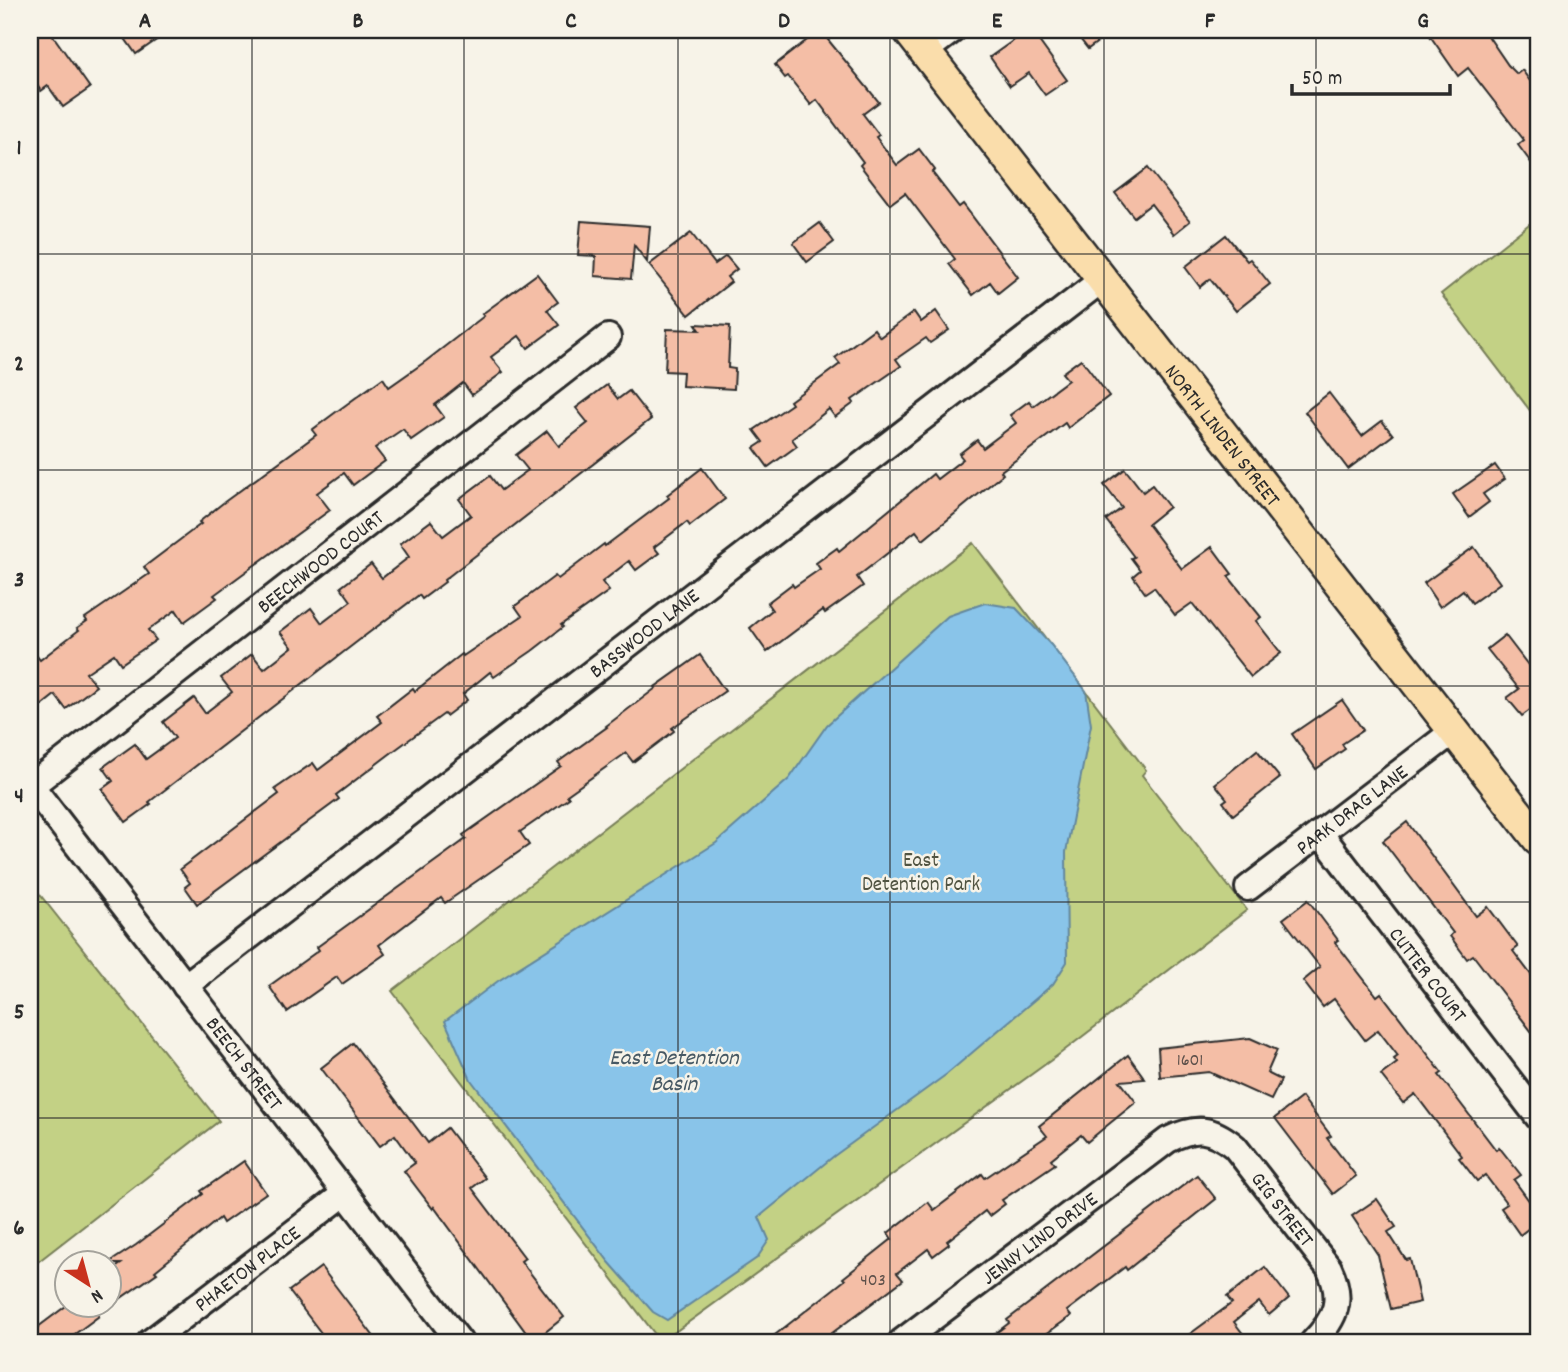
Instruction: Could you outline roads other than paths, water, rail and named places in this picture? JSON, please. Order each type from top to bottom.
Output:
[{"type":"main road","name":"NORTH LINDEN STREET","points":[[916,40],[1538,839]]},
{"type":"street","points":[[916,40],[953,30]]},
{"type":"street","name":"BASSWOOD LANE","points":[[185,986],[1103,279]]},
{"type":"street","name":"BEECHWOOD COURT","points":[[31,785],[608,337]]},
{"type":"street","name":"PARK DRAG LANE","points":[[1248,888],[1455,730]]},
{"type":"street","name":"BEECH STREET","points":[[31,785],[460,1342]]},
{"type":"street","name":"CUTTER COURT","points":[[1320,833],[1538,1117]]},
{"type":"street","name":"GIG STREET","points":[[1179,1134],[1198,1130],[1212,1132],[1235,1147],[1329,1268],[1336,1282],[1337,1301],[1333,1318],[1320,1335]]},
{"type":"street","name":"JENNY LIND DRIVE","points":[[901,1342],[1073,1210],[1168,1139],[1179,1134]]},
{"type":"street","name":"PHAETON PLACE","points":[[150,1342],[344,1194]]},
{"type":"water","name":"East Detention Basin","points":[[985,603],[1016,608],[1051,645],[1086,691],[1091,725],[1066,852],[1067,962],[1053,984],[947,1074],[834,1156],[759,1217],[769,1240],[757,1258],[667,1320],[653,1312],[609,1262],[471,1080],[445,1021],[498,981],[716,843],[789,779],[827,725],[948,616]]},
{"type":"park label","name":"East Detention Park","points":[[921,871]]}]
